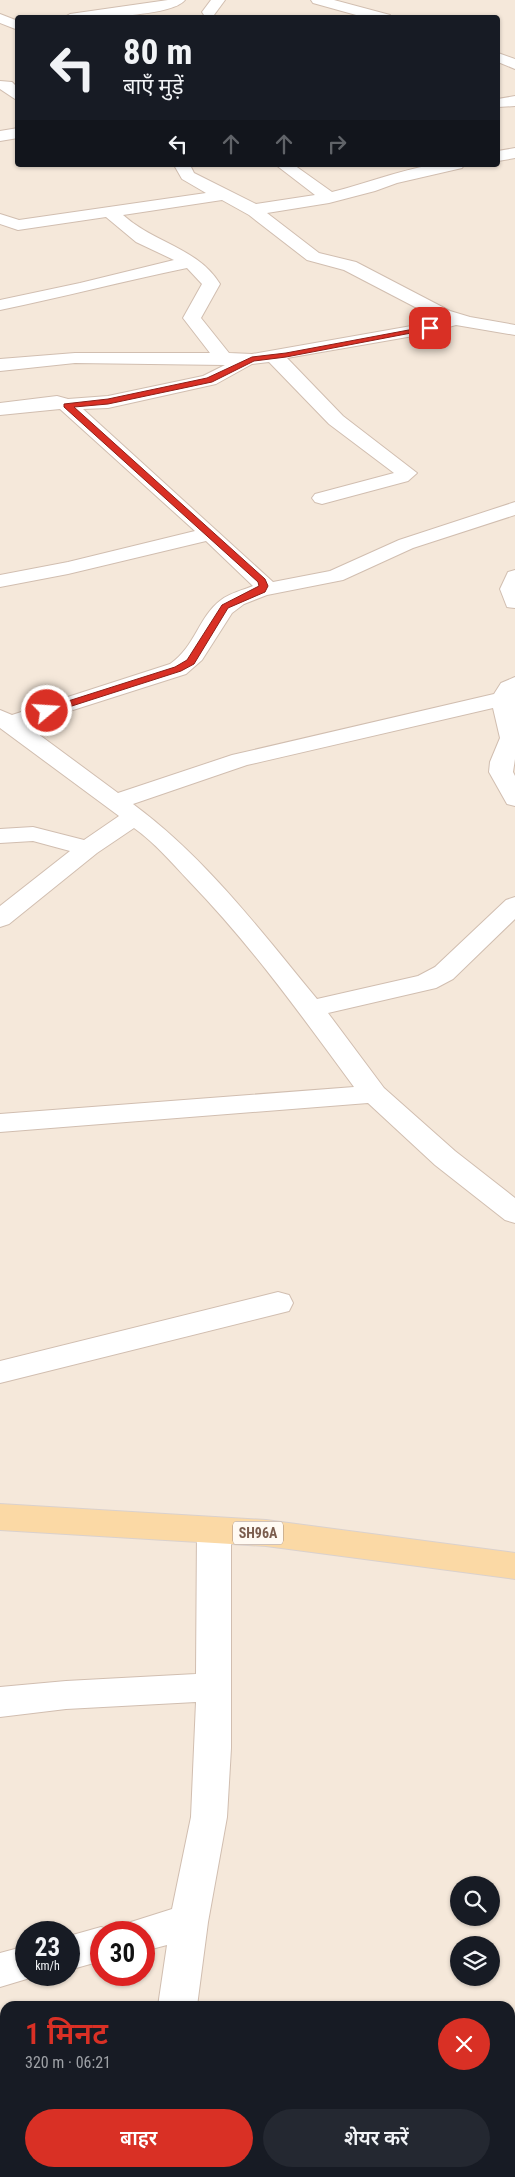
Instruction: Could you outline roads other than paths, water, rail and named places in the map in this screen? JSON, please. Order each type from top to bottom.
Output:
[{"type":"main road","name":"SH96A","points":[[0,1517],[266,1533],[515,1566]]},
{"type":"street","points":[[93,15],[169,5],[178,0]]},
{"type":"street","points":[[209,12],[218,0]]},
{"type":"street","points":[[326,4],[374,15]]},
{"type":"street","points":[[0,18],[15,30]]},
{"type":"street","points":[[0,85],[7,85],[15,94]]},
{"type":"street","points":[[500,103],[515,101]]},
{"type":"street","points":[[0,136],[15,134]]},
{"type":"street","points":[[500,156],[515,153]]},
{"type":"street","points":[[183,167],[188,176],[222,195]]},
{"type":"street","points":[[287,167],[329,198]]},
{"type":"street","points":[[252,210],[329,198],[369,188],[392,178],[446,167]]},
{"type":"street","points":[[0,219],[18,224],[222,195],[229,196],[252,210],[310,255],[344,263],[456,320],[515,330]]},
{"type":"street","points":[[109,211],[141,238],[189,262],[208,277],[210,284],[192,318],[225,360]]},
{"type":"street","points":[[0,305],[83,288],[128,274],[189,262]]},
{"type":"street","points":[[0,365],[75,358],[252,359],[419,330],[456,320]]},
{"type":"street","points":[[274,356],[336,420],[407,473],[400,477],[322,498]]},
{"type":"street","points":[[0,409],[56,402],[67,405],[108,402],[209,380],[252,359]]},
{"type":"street","points":[[67,405],[262,581],[264,586],[262,590]]},
{"type":"street","points":[[5,720],[178,669],[191,662],[198,654],[225,607],[262,590],[336,576],[406,544],[515,508]]},
{"type":"street","points":[[0,582],[68,568],[210,534]]},
{"type":"street","points":[[515,576],[510,587],[510,594],[515,602]]},
{"type":"street","points":[[56,839],[125,809],[186,776],[240,760],[509,691],[512,738],[502,762],[501,772],[515,799]]},
{"type":"street","points":[[5,720],[157,833],[222,900],[311,1009],[374,1094],[445,1158],[513,1209]]},
{"type":"street","points":[[0,919],[88,848],[125,809]]},
{"type":"street","points":[[0,836],[32,834],[88,848]]},
{"type":"street","points":[[311,1009],[427,982],[450,968],[515,905]]},
{"type":"street","points":[[0,1123],[374,1094]]},
{"type":"street","points":[[0,1372],[278,1303]]},
{"type":"street","points":[[178,2001],[189,1922],[209,1817],[213,1687],[214,1530]]},
{"type":"street","points":[[0,1702],[66,1695],[213,1687]]},
{"type":"street","points":[[155,1931],[189,1922]]},
{"type":"street","points":[[0,1970],[15,1966]]}]
